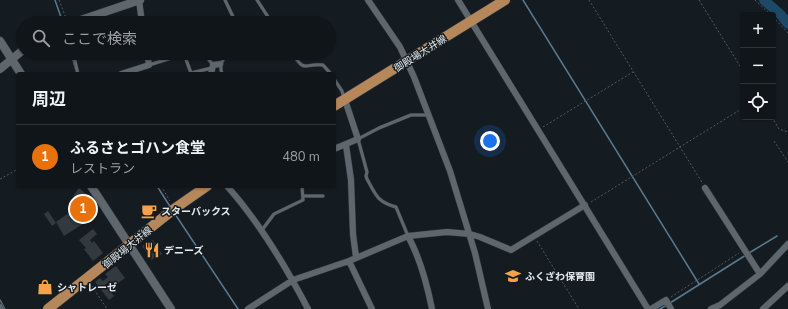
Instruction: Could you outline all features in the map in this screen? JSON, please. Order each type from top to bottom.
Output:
[{"type":"main road","name":"御殿場大井線","points":[[336,105],[505,0]]},
{"type":"main road","name":"御殿場大井線","points":[[48,309],[201,188]]},
{"type":"street","points":[[92,16],[139,0],[141,16]]},
{"type":"street","points":[[368,0],[400,47],[407,61],[450,171],[470,234],[488,309]]},
{"type":"street","points":[[458,0],[648,309]]},
{"type":"street","points":[[0,41],[20,72]]},
{"type":"street","points":[[0,69],[16,55]]},
{"type":"street","points":[[127,72],[149,65],[148,60]]},
{"type":"street","points":[[212,69],[220,64]]},
{"type":"street","points":[[336,148],[358,139],[344,100]]},
{"type":"street","points":[[346,145],[351,180],[353,234],[356,257]]},
{"type":"street","points":[[92,188],[171,309]]},
{"type":"street","points":[[230,188],[262,230],[293,280],[308,309]]},
{"type":"street","points":[[705,188],[760,274]]},
{"type":"street","points":[[248,309],[293,280],[349,261],[408,236],[447,232],[470,234],[511,250],[585,205]]},
{"type":"street","points":[[408,236],[419,261],[432,309]]},
{"type":"street","points":[[711,309],[720,307],[760,274],[788,244]]},
{"type":"street","points":[[349,261],[372,309]]},
{"type":"street","points":[[763,309],[788,286]]},
{"type":"street","points":[[651,309],[666,300],[671,309]]},
{"type":"lane","points":[[225,0],[233,16]]},
{"type":"lane","points":[[258,0],[268,16]]},
{"type":"lane","points":[[75,60],[78,72]]},
{"type":"lane","points":[[149,65],[165,60]]},
{"type":"lane","points":[[186,60],[191,72]]},
{"type":"lane","points":[[222,72],[220,64],[223,60]]},
{"type":"lane","points":[[297,60],[300,65],[304,67],[323,65],[329,72]]},
{"type":"lane","points":[[196,72],[212,69]]},
{"type":"lane","points":[[336,82],[342,91],[344,100]]},
{"type":"lane","points":[[408,236],[396,207],[387,205],[378,199],[367,180],[367,172],[358,139],[379,128],[411,115],[428,115]]},
{"type":"lane","points":[[262,230],[274,214],[303,200],[302,188]]},
{"type":"lane","points":[[303,196],[323,196]]},
{"type":"path","points":[[59,0],[65,16]]},
{"type":"path","points":[[589,0],[705,188]]},
{"type":"path","points":[[699,0],[740,66]]},
{"type":"path","points":[[755,0],[768,12]]},
{"type":"path","points":[[776,20],[788,33]]},
{"type":"path","points":[[538,130],[633,72]]},
{"type":"path","points":[[585,205],[740,110]]},
{"type":"path","points":[[774,120],[780,129],[788,132]]},
{"type":"path","points":[[774,141],[788,162]]},
{"type":"path","points":[[0,179],[16,170]]},
{"type":"path","points":[[162,188],[172,210]]},
{"type":"path","points":[[534,237],[579,309]]},
{"type":"path","points":[[666,300],[745,250]]},
{"type":"path","points":[[87,279],[106,309]]},
{"type":"building","points":[[79,188],[87,195],[81,203],[73,196]]},
{"type":"building","points":[[84,202],[94,217],[64,236],[56,222]]},
{"type":"building","points":[[48,211],[56,223],[52,226],[44,214]]},
{"type":"building","points":[[93,229],[97,234],[90,240],[92,243],[94,241],[103,253],[93,261],[84,249],[86,248],[79,240]]},
{"type":"building","points":[[153,240],[162,254],[151,260],[142,246]]},
{"type":"building","points":[[116,266],[125,278],[114,286],[110,281],[105,285],[114,296],[109,300],[95,282],[100,278],[103,281],[108,277],[105,274]]},
{"type":"waterway","points":[[55,0],[61,16]]},
{"type":"waterway","points":[[523,0],[699,284]]},
{"type":"waterway","points":[[764,0],[781,15],[788,24]]},
{"type":"waterway","points":[[73,60],[76,72]]},
{"type":"waterway","points":[[158,188],[171,208]]},
{"type":"waterway","points":[[175,214],[238,309]]},
{"type":"waterway","points":[[749,253],[777,236]]},
{"type":"waterway","points":[[670,303],[746,255]]},
{"type":"waterway","points":[[0,300],[5,309]]},
{"type":"waterway","points":[[660,309],[667,305]]},
{"type":"place","name":"ふるさとゴハン食堂","points":[[83,209]]},
{"type":"place","name":"スターバックス","points":[[149,211]]},
{"type":"place","name":"デニーズ","points":[[152,250]]},
{"type":"place","name":"ふくざわ保育園","points":[[513,276]]},
{"type":"place","name":"シャトレーゼ","points":[[45,287]]}]
